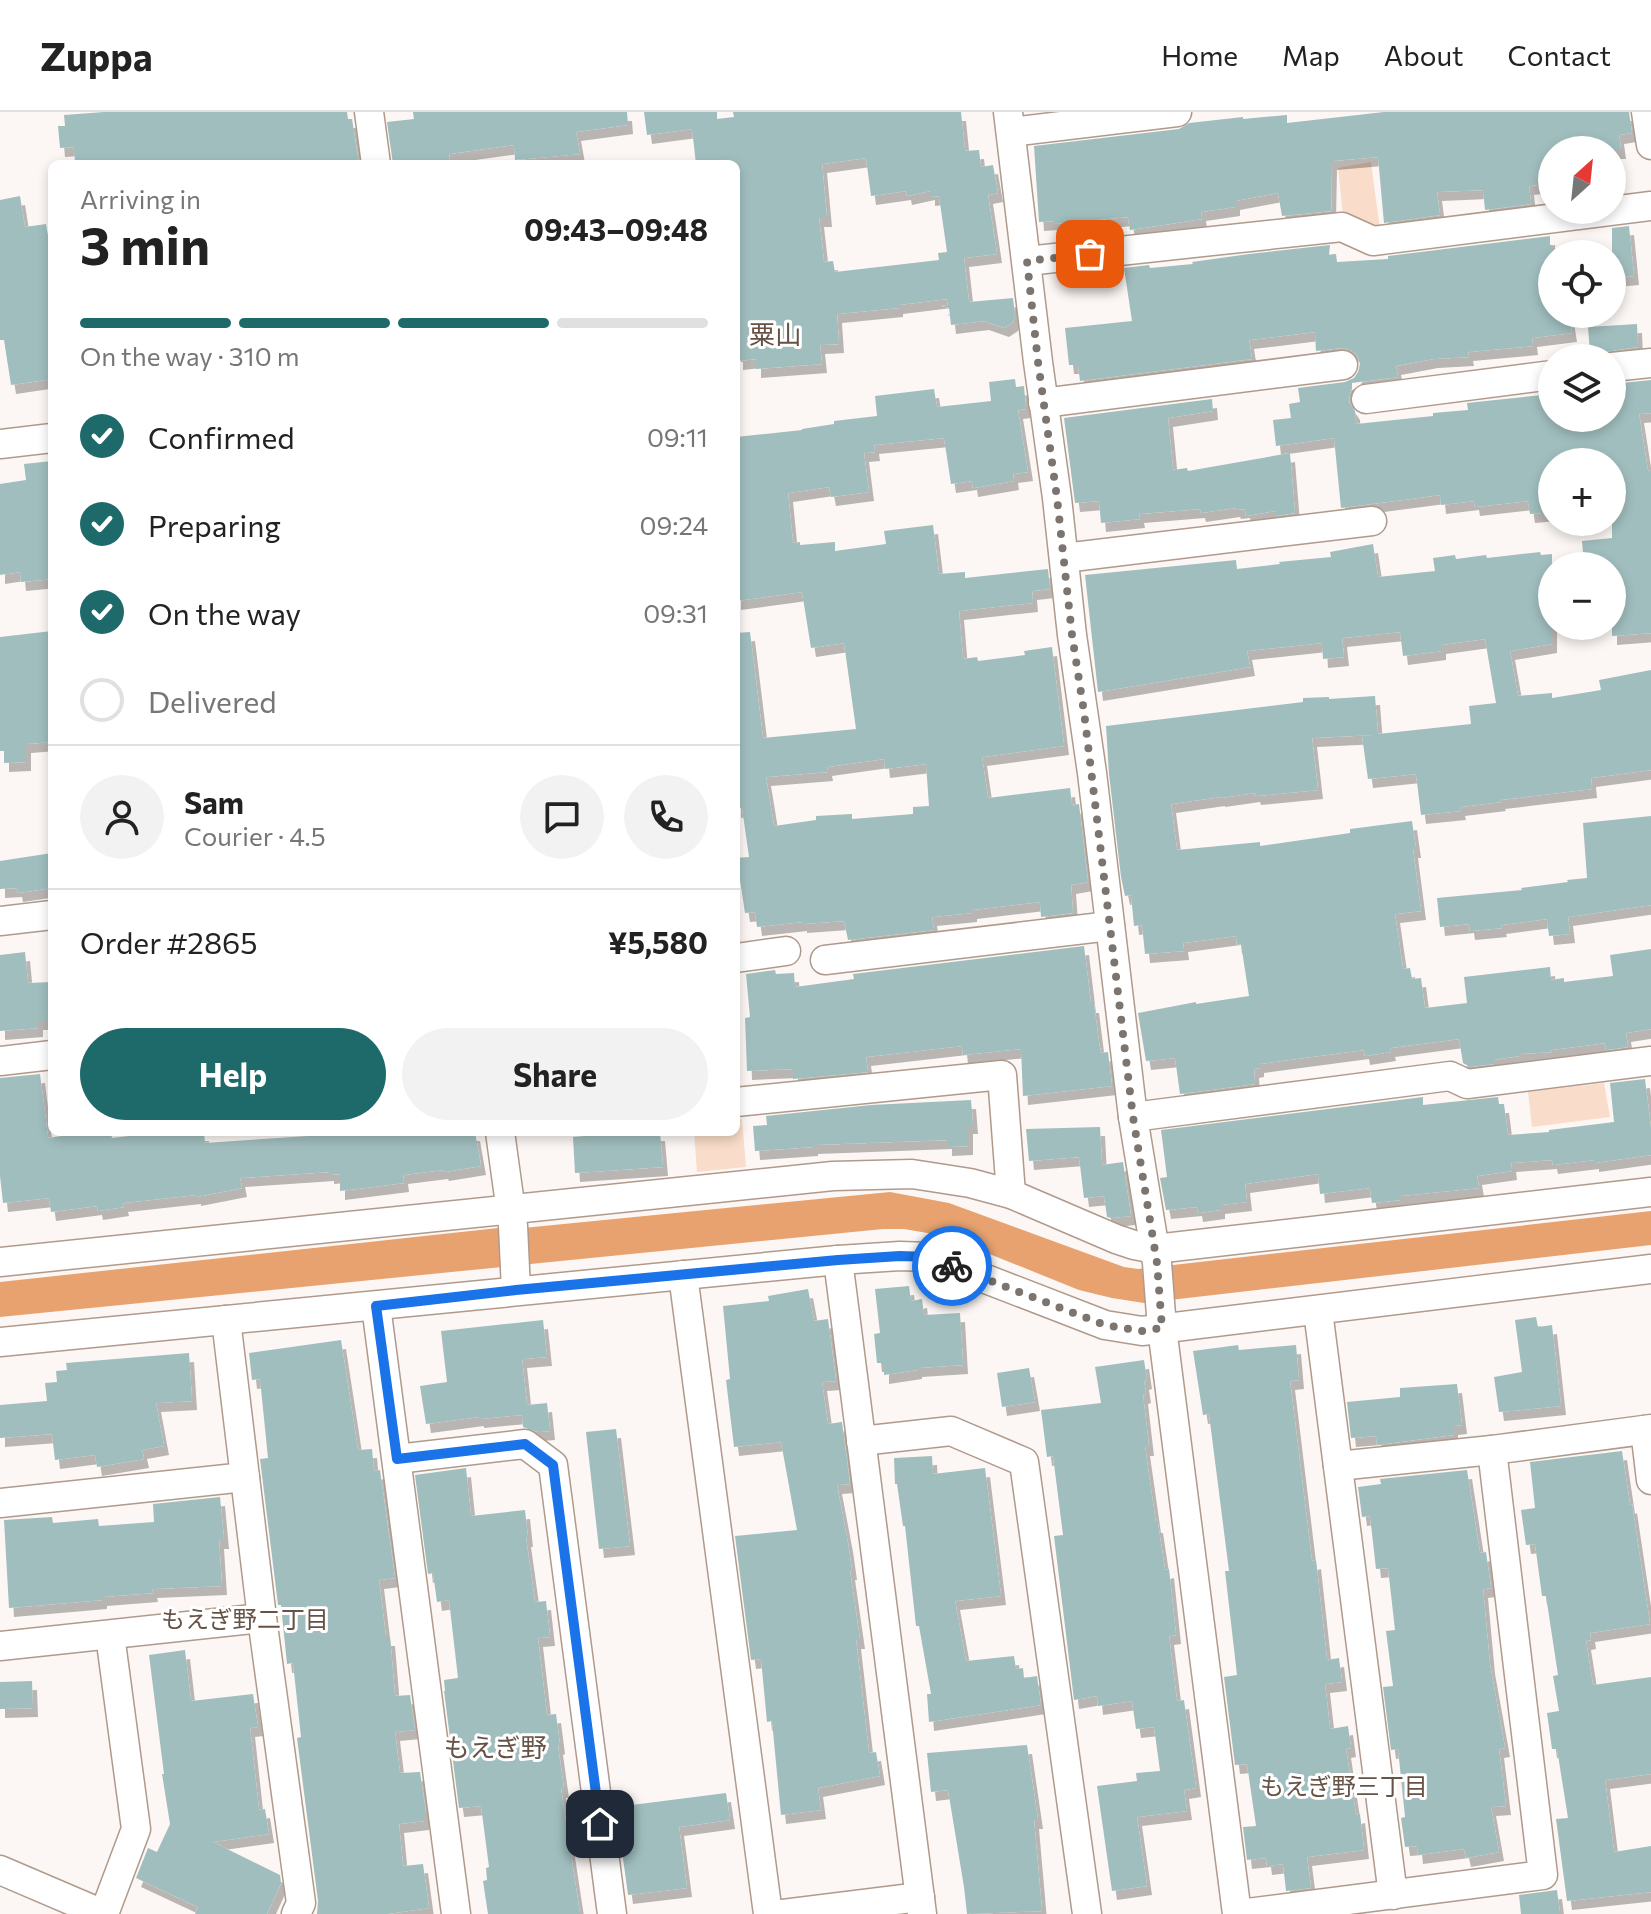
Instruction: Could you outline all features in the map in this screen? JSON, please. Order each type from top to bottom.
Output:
[{"type":"street","points":[[369,112],[375,160]]},
{"type":"street","points":[[1177,112],[1009,122],[1133,1117],[1156,1256],[1238,1914],[1543,1875],[1492,1450]]},
{"type":"street","points":[[1646,112],[1651,145]]},
{"type":"street","points":[[1027,261],[1342,227],[1373,241],[1651,206]]},
{"type":"street","points":[[1626,366],[1651,363]]},
{"type":"street","points":[[1043,403],[1343,365]]},
{"type":"street","points":[[1366,399],[1538,377]]},
{"type":"street","points":[[0,444],[48,438]]},
{"type":"street","points":[[1064,558],[1372,521]]},
{"type":"street","points":[[0,921],[48,915]]},
{"type":"street","points":[[825,960],[1110,926]]},
{"type":"street","points":[[740,957],[786,951]]},
{"type":"street","points":[[0,1061],[48,1055]]},
{"type":"street","points":[[1133,1117],[1450,1076],[1467,1084],[1651,1061]]},
{"type":"street","points":[[740,1102],[1002,1075],[1011,1194]]},
{"type":"street","points":[[501,1136],[512,1218],[515,1281]]},
{"type":"street","points":[[0,1262],[512,1218],[833,1176],[878,1173],[941,1178],[1011,1194],[1156,1256],[1651,1192]]},
{"type":"street","points":[[0,1342],[376,1306],[515,1281],[683,1275],[900,1256],[929,1257],[1105,1325],[1142,1331],[1162,1317],[1318,1311],[1651,1269]]},
{"type":"street","points":[[783,1914],[921,1906],[838,1260]]},
{"type":"street","points":[[683,1275],[768,1914]]},
{"type":"street","points":[[376,1306],[456,1914]]},
{"type":"street","points":[[1318,1311],[1393,1895]]},
{"type":"street","points":[[226,1320],[301,1903],[296,1914]]},
{"type":"street","points":[[1338,1466],[1648,1430],[1651,1480]]},
{"type":"street","points":[[861,1441],[951,1431],[1024,1462],[1087,1914]]},
{"type":"street","points":[[397,1459],[525,1444],[553,1465],[612,1914]]},
{"type":"street","points":[[0,1503],[245,1477]]},
{"type":"street","points":[[0,1646],[262,1618]]},
{"type":"street","points":[[0,1870],[104,1914],[136,1829],[110,1635]]},
{"type":"shaded area","points":[[1371,162],[1380,230],[1343,216],[1338,168]]},
{"type":"shaded area","points":[[1604,1083],[1610,1117],[1532,1127],[1528,1092]]},
{"type":"shaded area","points":[[742,1119],[746,1167],[697,1172],[694,1136],[740,1136]]},
{"type":"shaded area","points":[[890,1192],[949,1203],[1124,1267],[1138,1269],[1651,1211],[1651,1245],[1144,1303],[1079,1290],[945,1236],[883,1229],[0,1317],[0,1282],[498,1228]]},
{"type":"building","points":[[104,112],[347,112],[348,119],[352,119],[358,160],[75,160],[74,147],[60,148],[58,126],[65,126],[64,115]]},
{"type":"building","points":[[413,112],[627,112],[628,125],[576,132],[580,154],[515,160],[514,145],[449,154],[450,160],[392,160],[387,122],[414,119]]},
{"type":"building","points":[[644,112],[717,112],[717,119],[734,117],[733,112],[961,112],[965,151],[979,150],[981,167],[993,165],[998,193],[988,195],[997,254],[964,258],[969,302],[1013,298],[1013,322],[1004,328],[984,321],[951,325],[949,308],[942,306],[948,305],[947,299],[898,305],[898,308],[837,314],[839,344],[820,345],[822,364],[756,369],[756,359],[740,361],[740,160],[696,160],[692,129],[647,135]],"holes":[[[866,158],[871,196],[906,191],[907,196],[930,191],[930,197],[939,196],[947,252],[938,253],[939,260],[835,272],[833,261],[824,262],[819,218],[827,218],[822,164]]]},
{"type":"building","points":[[1384,112],[1629,112],[1632,133],[1619,136],[1538,136],[1538,185],[1529,186],[1531,204],[1485,210],[1483,190],[1437,192],[1440,215],[1384,223],[1378,157],[1332,161],[1331,211],[1282,216],[1278,193],[1235,201],[1235,207],[1201,212],[1202,219],[1130,230],[1128,217],[1054,224],[1054,221],[1039,222],[1034,146],[1179,129],[1189,123],[1243,117],[1287,115],[1287,123]]},
{"type":"building","points":[[20,196],[25,227],[46,224],[48,380],[11,385],[4,340],[0,340],[0,200]]},
{"type":"building","points":[[1629,226],[1634,276],[1626,277],[1626,240],[1612,240],[1612,228]]},
{"type":"building","points":[[1550,236],[1550,240],[1538,240],[1538,328],[1571,328],[1572,333],[1532,338],[1533,346],[1468,352],[1469,357],[1433,359],[1396,366],[1398,377],[1352,383],[1349,402],[1355,411],[1356,424],[1433,416],[1433,413],[1468,410],[1467,403],[1538,395],[1538,432],[1626,432],[1626,383],[1651,380],[1651,413],[1639,414],[1648,471],[1651,470],[1651,633],[1626,635],[1626,552],[1583,552],[1582,541],[1626,536],[1626,448],[1538,448],[1538,513],[1530,514],[1528,501],[1475,507],[1474,501],[1441,505],[1440,495],[1341,508],[1334,438],[1276,446],[1273,420],[1291,418],[1289,404],[1300,402],[1298,388],[1354,378],[1360,364],[1357,355],[1350,350],[1316,351],[1315,332],[1249,340],[1252,359],[1080,381],[1078,365],[1069,365],[1065,328],[1132,321],[1124,268],[1193,264],[1330,245],[1329,255],[1336,254],[1337,262],[1388,259],[1388,256]]},
{"type":"building","points":[[1637,324],[1638,347],[1626,349],[1626,344],[1589,344],[1588,328],[1626,328],[1626,325]]},
{"type":"building","points":[[1015,379],[1016,387],[1024,386],[1026,409],[1018,410],[1028,472],[1013,474],[1014,481],[973,488],[972,481],[951,484],[944,438],[874,445],[875,452],[864,453],[869,492],[831,497],[829,487],[788,493],[793,543],[835,542],[835,551],[886,544],[884,531],[933,525],[939,574],[965,572],[965,578],[1048,569],[1050,589],[1032,591],[1033,603],[959,611],[963,659],[977,657],[978,661],[1025,655],[1024,651],[1052,647],[1064,746],[982,757],[988,798],[1070,788],[1072,805],[1079,804],[1088,882],[1071,885],[1073,913],[1041,917],[1040,902],[972,910],[972,913],[932,917],[934,930],[848,940],[844,921],[757,927],[755,912],[745,913],[740,880],[740,858],[749,857],[740,808],[740,633],[750,632],[763,738],[856,729],[844,643],[811,648],[802,592],[740,600],[740,437],[802,430],[834,424],[834,421],[877,416],[875,396],[934,389],[937,407],[991,401],[989,382]],"holes":[[[884,759],[885,769],[926,764],[929,806],[913,807],[913,814],[852,819],[852,814],[816,816],[816,820],[774,826],[766,777],[828,772],[827,767]]]},
{"type":"building","points":[[1212,399],[1213,411],[1168,418],[1173,470],[1187,468],[1188,471],[1290,453],[1295,513],[1275,516],[1275,511],[1246,516],[1245,509],[1201,513],[1200,509],[1139,514],[1140,519],[1101,523],[1099,501],[1075,503],[1064,418]]},
{"type":"building","points":[[48,461],[48,579],[21,582],[20,572],[0,575],[0,484],[26,480],[24,464]]},
{"type":"building","points":[[1373,544],[1378,577],[1435,571],[1433,558],[1486,555],[1487,558],[1538,552],[1538,640],[1552,640],[1552,644],[1510,651],[1518,696],[1552,693],[1552,698],[1601,690],[1599,680],[1651,670],[1651,770],[1591,778],[1592,789],[1500,800],[1460,807],[1461,811],[1421,815],[1416,774],[1368,779],[1362,736],[1374,735],[1312,738],[1318,790],[1256,796],[1255,793],[1171,804],[1177,850],[1260,842],[1260,846],[1412,821],[1421,911],[1395,914],[1403,969],[1410,968],[1412,979],[1421,978],[1425,1008],[1467,1003],[1464,977],[1550,967],[1551,980],[1564,978],[1564,982],[1613,976],[1610,955],[1651,949],[1651,1029],[1626,1033],[1628,1047],[1606,1050],[1605,1043],[1519,1054],[1493,1060],[1493,1064],[1470,1067],[1463,1063],[1459,1039],[1390,1048],[1391,1052],[1365,1056],[1364,1050],[1259,1064],[1259,1068],[1254,1069],[1255,1084],[1180,1094],[1175,1058],[1146,1061],[1138,1013],[1249,996],[1241,944],[1237,945],[1236,936],[1183,943],[1184,951],[1145,954],[1142,925],[1134,926],[1131,895],[1125,896],[1121,877],[1106,726],[1303,702],[1303,698],[1375,696],[1378,734],[1471,724],[1469,706],[1496,703],[1485,639],[1441,645],[1441,651],[1403,656],[1400,632],[1342,638],[1344,657],[1323,659],[1322,643],[1247,651],[1250,667],[1098,692],[1085,575],[1236,560],[1237,569],[1331,557],[1330,552]]},
{"type":"building","points":[[48,631],[48,742],[26,744],[26,762],[4,763],[4,751],[0,751],[0,637]]},
{"type":"building","points":[[1651,816],[1651,905],[1568,917],[1570,934],[1549,936],[1547,919],[1470,931],[1469,924],[1440,927],[1437,898],[1522,890],[1587,878],[1583,823]]},
{"type":"building","points":[[48,854],[48,889],[18,893],[17,888],[0,889],[0,861]]},
{"type":"building","points":[[1084,946],[1091,1004],[1094,1004],[1101,1053],[1108,1052],[1112,1086],[1023,1096],[1021,1049],[963,1055],[962,1046],[866,1057],[868,1072],[793,1079],[793,1069],[747,1071],[745,1018],[750,1017],[746,974],[775,970],[776,974],[794,973],[795,987],[854,979],[853,974]]},
{"type":"building","points":[[25,952],[28,983],[48,982],[48,1021],[38,1021],[38,1028],[0,1031],[0,955]]},
{"type":"building","points":[[40,1074],[48,1138],[204,1136],[205,1143],[308,1136],[476,1136],[481,1166],[403,1175],[404,1183],[340,1191],[340,1174],[329,1175],[329,1172],[240,1178],[242,1188],[196,1197],[123,1203],[124,1207],[98,1211],[97,1206],[51,1212],[49,1198],[3,1203],[0,1078]]},
{"type":"building","points":[[1645,1079],[1651,1155],[1594,1163],[1594,1160],[1553,1165],[1552,1160],[1511,1163],[1512,1171],[1477,1176],[1479,1188],[1400,1196],[1400,1200],[1372,1203],[1370,1188],[1320,1194],[1318,1174],[1245,1184],[1247,1202],[1220,1205],[1220,1210],[1198,1213],[1197,1207],[1166,1210],[1160,1178],[1167,1177],[1161,1130],[1423,1097],[1423,1105],[1498,1097],[1499,1104],[1504,1104],[1508,1135],[1549,1132],[1614,1122],[1610,1083]]},
{"type":"building","points":[[971,1100],[973,1125],[968,1125],[968,1146],[947,1147],[947,1140],[813,1145],[755,1151],[753,1126],[767,1125],[766,1116],[871,1105]]},
{"type":"building","points":[[1100,1127],[1102,1165],[1123,1162],[1131,1216],[1107,1217],[1104,1196],[1084,1198],[1079,1157],[1029,1161],[1026,1129]]},
{"type":"building","points":[[660,1136],[663,1167],[575,1173],[573,1137]]},
{"type":"building","points":[[909,1286],[911,1301],[922,1299],[924,1315],[960,1313],[963,1365],[917,1368],[884,1375],[884,1363],[877,1363],[874,1334],[880,1333],[875,1289]]},
{"type":"building","points":[[808,1289],[814,1321],[828,1319],[836,1381],[822,1382],[828,1424],[842,1422],[850,1484],[837,1485],[852,1571],[860,1640],[856,1640],[869,1753],[876,1752],[880,1776],[818,1788],[821,1810],[781,1815],[772,1721],[767,1722],[761,1659],[751,1660],[735,1536],[797,1530],[781,1442],[734,1447],[726,1380],[730,1379],[723,1306],[769,1301],[768,1296]]},
{"type":"building","points":[[1536,1317],[1538,1327],[1552,1325],[1561,1406],[1499,1412],[1494,1377],[1522,1372],[1515,1320]]},
{"type":"building","points":[[543,1320],[547,1357],[522,1359],[527,1405],[547,1403],[550,1431],[538,1432],[523,1427],[522,1415],[426,1424],[420,1386],[447,1382],[441,1331]]},
{"type":"building","points":[[341,1340],[358,1450],[372,1449],[374,1471],[380,1470],[395,1578],[379,1580],[386,1637],[390,1637],[395,1696],[410,1695],[415,1730],[395,1732],[400,1773],[420,1772],[426,1813],[424,1821],[399,1824],[403,1866],[423,1864],[429,1908],[387,1914],[317,1914],[318,1901],[297,1738],[301,1737],[293,1663],[287,1664],[260,1459],[268,1458],[260,1379],[252,1380],[249,1353]]},
{"type":"building","points":[[1238,1345],[1239,1350],[1296,1345],[1299,1380],[1290,1381],[1312,1561],[1316,1560],[1327,1660],[1339,1658],[1342,1682],[1325,1684],[1330,1729],[1348,1726],[1351,1748],[1346,1749],[1364,1850],[1307,1857],[1311,1888],[1286,1891],[1283,1864],[1267,1866],[1266,1858],[1247,1860],[1243,1827],[1256,1826],[1247,1764],[1235,1765],[1224,1677],[1237,1675],[1225,1571],[1229,1571],[1209,1414],[1203,1415],[1193,1351]]},
{"type":"building","points":[[189,1353],[192,1401],[156,1403],[164,1446],[142,1450],[144,1459],[97,1467],[95,1455],[55,1460],[52,1434],[0,1438],[0,1405],[47,1401],[45,1383],[57,1382],[56,1371],[67,1370],[66,1363]]},
{"type":"building","points":[[1144,1360],[1147,1380],[1144,1381],[1146,1394],[1143,1395],[1149,1447],[1145,1447],[1165,1570],[1169,1569],[1176,1635],[1169,1636],[1177,1701],[1184,1700],[1196,1788],[1184,1790],[1187,1811],[1137,1817],[1147,1886],[1112,1891],[1097,1786],[1137,1781],[1136,1773],[1160,1771],[1154,1727],[1136,1729],[1132,1701],[1098,1706],[1097,1696],[1074,1700],[1054,1536],[1063,1535],[1053,1456],[1047,1457],[1041,1410],[1101,1403],[1095,1367]]},
{"type":"building","points":[[1029,1368],[1035,1402],[1002,1407],[997,1373]]},
{"type":"building","points":[[1457,1384],[1462,1425],[1453,1426],[1453,1435],[1377,1445],[1376,1436],[1351,1438],[1347,1402],[1400,1397],[1400,1388]]},
{"type":"building","points":[[616,1429],[630,1546],[599,1549],[586,1432]]},
{"type":"building","points":[[1622,1451],[1650,1624],[1590,1633],[1591,1640],[1586,1641],[1593,1685],[1651,1677],[1651,1774],[1605,1780],[1614,1852],[1651,1846],[1651,1892],[1567,1901],[1556,1819],[1568,1818],[1557,1749],[1552,1749],[1547,1713],[1559,1711],[1553,1676],[1558,1675],[1535,1544],[1526,1545],[1521,1510],[1535,1508],[1530,1462]]},
{"type":"building","points":[[932,1456],[933,1474],[985,1468],[1001,1596],[955,1601],[966,1661],[1014,1656],[1016,1669],[1023,1668],[1024,1678],[1037,1676],[1041,1705],[929,1722],[927,1694],[931,1694],[919,1626],[916,1626],[894,1458]]},
{"type":"building","points":[[466,1468],[471,1516],[525,1510],[535,1602],[546,1601],[550,1637],[538,1638],[547,1715],[556,1714],[564,1789],[561,1789],[580,1914],[488,1914],[483,1881],[487,1880],[486,1868],[489,1867],[481,1806],[459,1808],[444,1691],[444,1680],[458,1678],[449,1600],[437,1602],[433,1573],[428,1574],[415,1475]]},
{"type":"building","points":[[1467,1470],[1480,1553],[1486,1552],[1491,1588],[1483,1589],[1490,1665],[1505,1748],[1499,1749],[1506,1806],[1491,1807],[1499,1852],[1466,1858],[1464,1849],[1418,1855],[1417,1846],[1405,1847],[1398,1749],[1391,1750],[1383,1687],[1393,1686],[1386,1631],[1395,1630],[1388,1568],[1376,1569],[1370,1516],[1362,1517],[1358,1487],[1381,1484],[1380,1479]]},
{"type":"building","points":[[220,1497],[224,1540],[219,1540],[222,1586],[152,1589],[153,1593],[102,1597],[102,1600],[9,1608],[4,1520],[52,1517],[53,1523],[98,1519],[99,1526],[154,1522],[153,1504]]},
{"type":"building","points":[[185,1650],[191,1701],[253,1694],[258,1727],[250,1728],[259,1810],[265,1809],[269,1834],[213,1842],[280,1875],[281,1883],[267,1914],[195,1914],[198,1907],[136,1878],[148,1848],[157,1852],[170,1824],[149,1655]]},
{"type":"building","points":[[32,1681],[33,1708],[0,1709],[0,1682]]},
{"type":"building","points":[[1027,1745],[1038,1820],[1034,1820],[1042,1911],[967,1914],[948,1790],[931,1792],[927,1753]]},
{"type":"building","points":[[726,1793],[730,1820],[679,1827],[687,1888],[628,1895],[616,1807]]},
{"type":"building","points":[[1557,1890],[1560,1914],[1521,1914],[1519,1895]]},
{"type":"way so far","points":[[952,1266],[1105,1325],[1142,1331],[1162,1328],[1157,1263],[1133,1117],[1027,261],[1090,254]]},
{"type":"district","name":"粟山","points":[[775,333]]},
{"type":"district","name":"もえぎ野二丁目","points":[[245,1618]]},
{"type":"district","name":"もえぎ野","points":[[495,1746]]},
{"type":"district","name":"もえぎ野三丁目","points":[[1344,1785]]},
{"type":"route","points":[[600,1824],[553,1465],[525,1444],[397,1459],[376,1306],[838,1260],[929,1257],[952,1266]]}]
